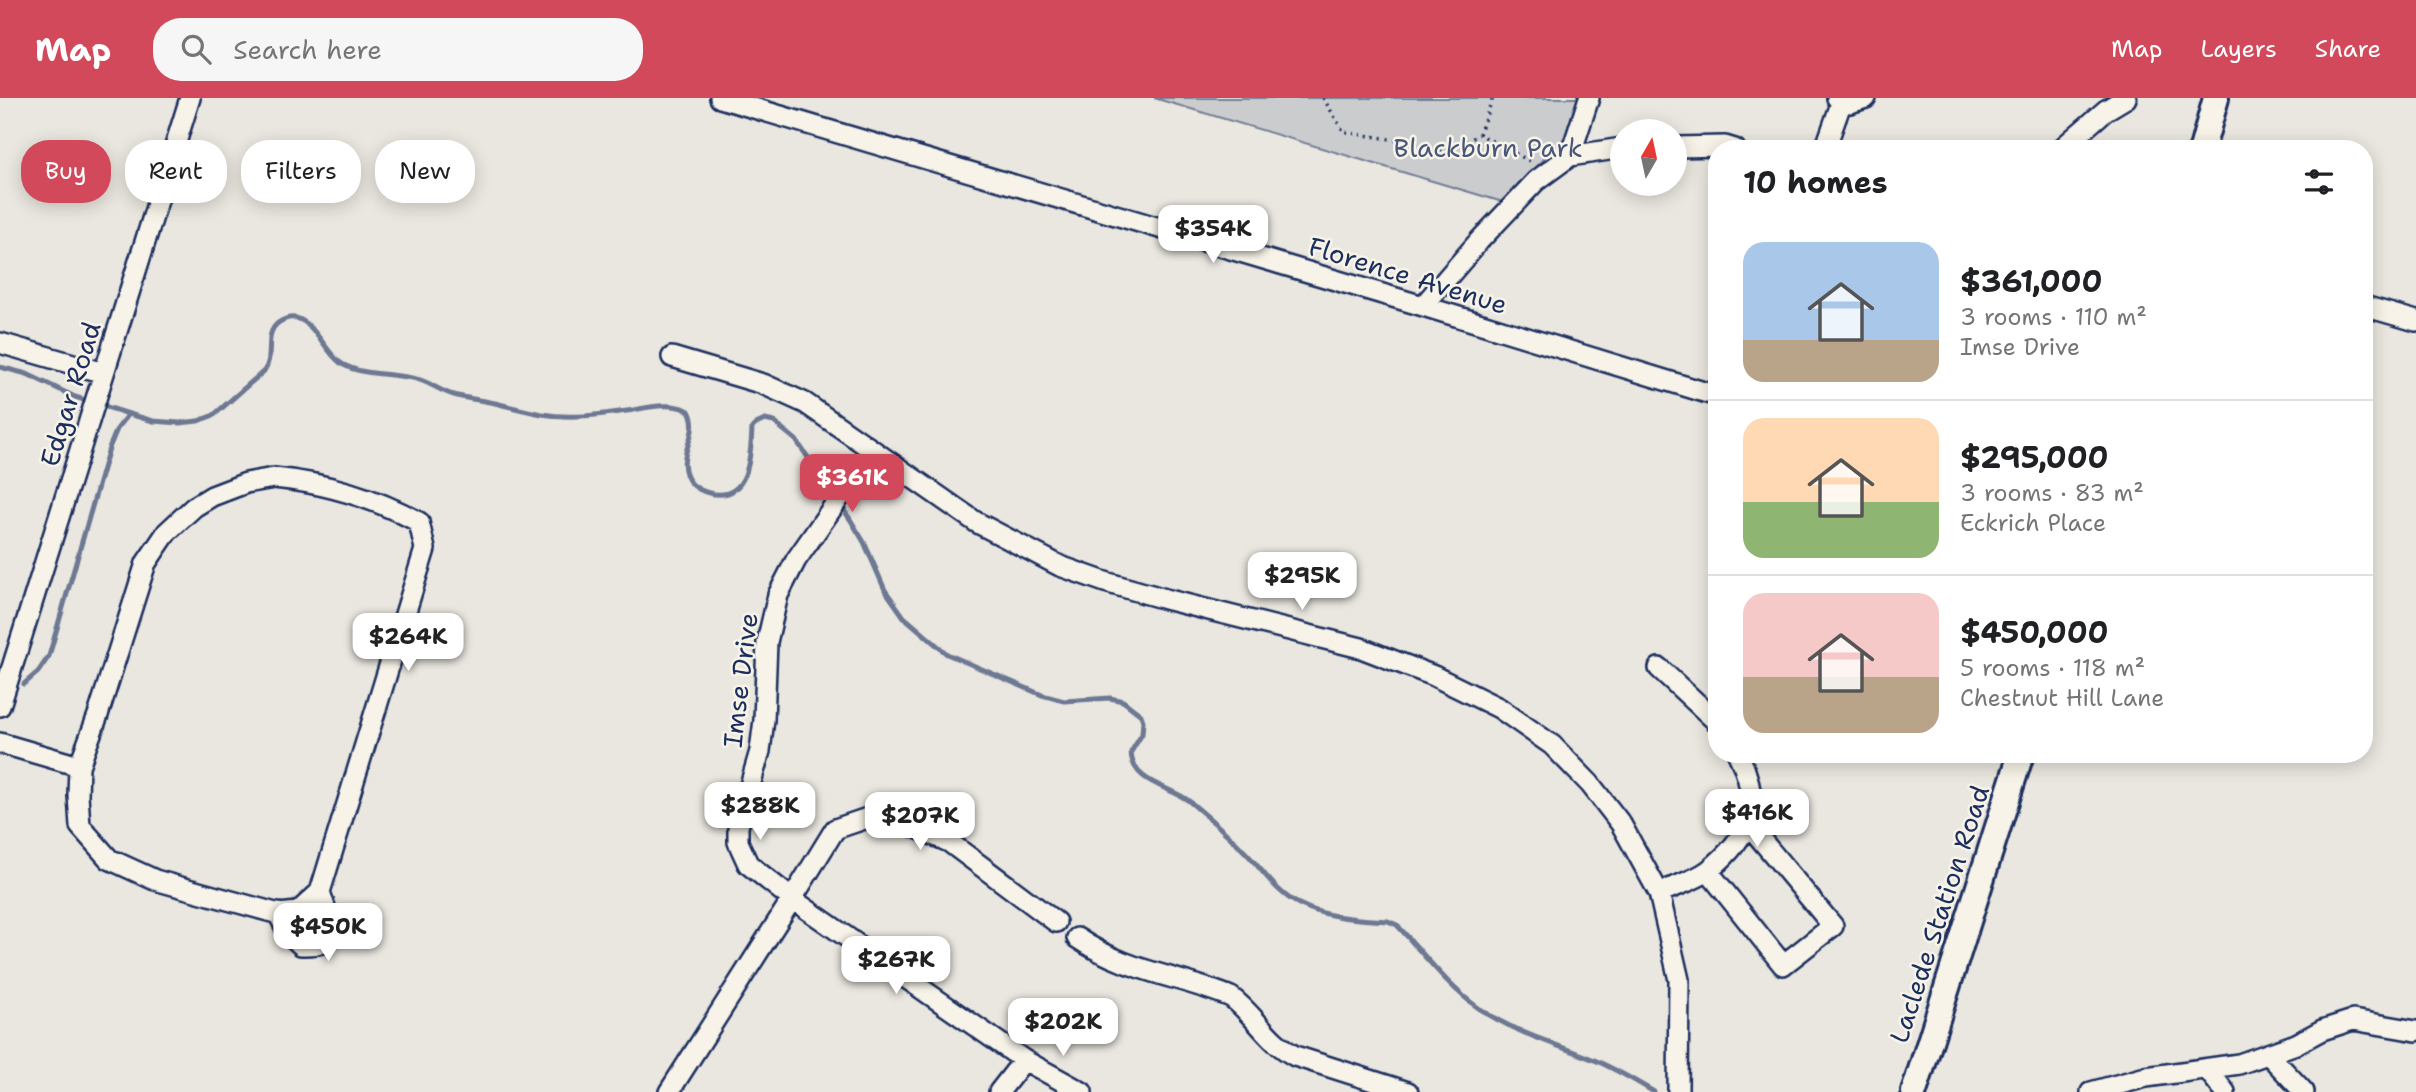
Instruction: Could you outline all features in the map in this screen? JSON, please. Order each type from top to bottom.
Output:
[{"type":"main road","points":[[2204,140],[2216,98]]},
{"type":"main road","name":"Laclede Station Road","points":[[1914,1092],[2018,763]]},
{"type":"street","name":"Edgar Road","points":[[0,706],[190,98]]},
{"type":"street","name":"Florence Avenue","points":[[720,98],[1708,393]]},
{"type":"street","points":[[1570,156],[1589,98]]},
{"type":"street","points":[[1828,140],[1839,100],[1858,102],[1866,98]]},
{"type":"street","points":[[2071,140],[2106,110],[2126,98]]},
{"type":"street","points":[[1687,147],[1708,146]]},
{"type":"street","points":[[1423,306],[1479,241],[1547,172],[1570,156],[1610,150]]},
{"type":"street","points":[[2373,309],[2416,321]]},
{"type":"street","points":[[0,343],[104,373]]},
{"type":"street","points":[[673,357],[763,384],[794,398],[976,522],[1060,566],[1169,600],[1361,648],[1434,676],[1499,708],[1552,745],[1590,784],[1620,824],[1659,893],[1679,980],[1678,1090]]},
{"type":"street","name":"Imse Drive","points":[[872,451],[796,560],[778,595],[767,642],[760,751],[738,827],[738,842],[748,864],[792,899],[1024,1060],[1082,1092]]},
{"type":"street","points":[[274,478],[305,481],[347,491],[404,514],[419,522],[425,549],[320,892],[298,912],[278,913],[155,880],[109,859],[80,826],[79,766],[146,563],[166,532],[194,507],[212,496],[246,483],[274,478]]},
{"type":"street","points":[[1659,668],[1708,714]]},
{"type":"street","points":[[0,743],[79,766]]},
{"type":"street","points":[[1659,893],[1708,871],[1746,832],[1753,802],[1741,763]]},
{"type":"street","points":[[669,1092],[835,830],[881,813],[949,842],[1056,922]]},
{"type":"street","points":[[1708,871],[1783,965],[1833,926],[1748,824]]},
{"type":"street","points":[[278,913],[288,933],[302,945],[320,945],[330,939],[333,931],[320,892]]},
{"type":"street","points":[[1077,937],[1107,956],[1126,964],[1231,997],[1246,1008],[1280,1048],[1295,1056],[1408,1092]]},
{"type":"street","points":[[2091,1092],[2146,1077],[2239,1064],[2353,1020],[2416,1031]]},
{"type":"street","points":[[2268,1054],[2304,1092]]},
{"type":"street","points":[[999,1092],[1024,1060]]},
{"type":"street","points":[[2207,1069],[2225,1092]]},
{"type":"path","points":[[1323,98],[1344,132],[1403,141],[1415,151],[1445,151],[1463,145],[1479,134],[1493,98]]},
{"type":"path","points":[[1479,134],[1547,172]]},
{"type":"green space","name":"Blackburn Park","points":[[1154,98],[1580,98],[1569,133],[1503,202]]},
{"type":"waterway","points":[[0,367],[27,374],[75,397],[153,421],[198,421],[214,415],[264,371],[269,359],[270,339],[274,328],[289,318],[298,319],[314,331],[342,364],[360,371],[420,380],[459,396],[563,416],[595,415],[659,406],[682,408],[689,411],[692,419],[684,466],[687,478],[701,490],[722,494],[732,491],[740,484],[745,474],[749,463],[752,428],[765,420],[774,422],[796,440],[850,519],[864,542],[885,590],[904,617],[947,654],[1042,695],[1064,701],[1110,698],[1123,701],[1141,715],[1143,721],[1142,734],[1131,752],[1138,771],[1189,801],[1232,839],[1276,887],[1291,899],[1309,909],[1331,915],[1388,921],[1397,925],[1447,980],[1480,1009],[1521,1031],[1608,1066],[1654,1092]]},
{"type":"waterway","points":[[24,684],[38,672],[49,656],[109,448],[117,429],[129,414]]}]
